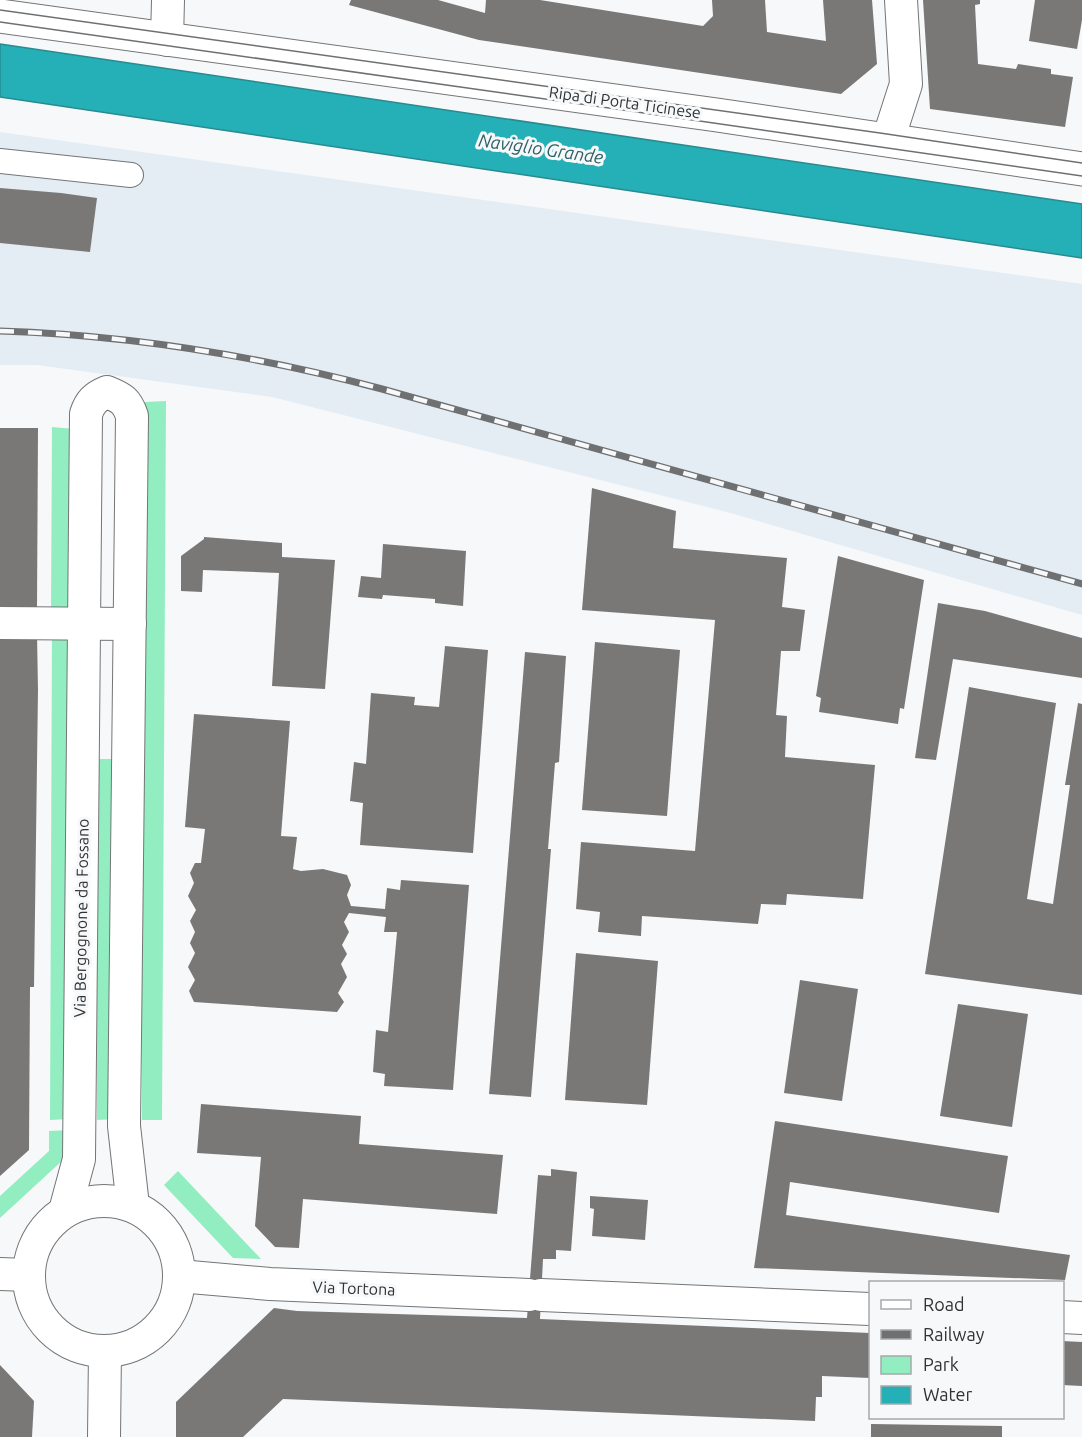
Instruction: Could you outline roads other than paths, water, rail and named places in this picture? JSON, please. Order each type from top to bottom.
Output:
[{"type":"street","points":[[167,40],[168,0]]},
{"type":"street","points":[[888,140],[906,84],[901,0]]},
{"type":"street","name":"Ripa di Porta Ticinese","points":[[0,16],[1082,168]]},
{"type":"street","points":[[0,161],[131,175]]},
{"type":"street","name":"Via Bergognone da Fossano","points":[[65,1211],[79,1159],[86,414],[90,403],[97,396],[107,392],[128,404],[132,416],[124,1126],[133,1206]]},
{"type":"street","points":[[0,623],[130,624]]},
{"type":"street","points":[[98,1200],[133,1206],[153,1219],[169,1237],[176,1252],[179,1276],[174,1303],[166,1319],[154,1332],[134,1345],[105,1351],[87,1349],[69,1343],[47,1326],[33,1302],[28,1284],[14,1274],[30,1258],[40,1234],[51,1221],[65,1211],[98,1200]]},
{"type":"street","name":"Via Tortona","points":[[179,1276],[270,1284],[869,1309]]},
{"type":"street","points":[[1064,1317],[1082,1318]]},
{"type":"street","points":[[104,1437],[105,1351]]},
{"type":"water","name":"Naviglio Grande","points":[[0,44],[1082,204],[1082,258],[0,97]]},
{"type":"tram line","points":[[0,10],[1082,163]]},
{"type":"tram line","points":[[0,22],[1082,176]]},
{"type":"railway","points":[[0,331],[145,342],[241,357],[335,377],[1082,584]]}]
